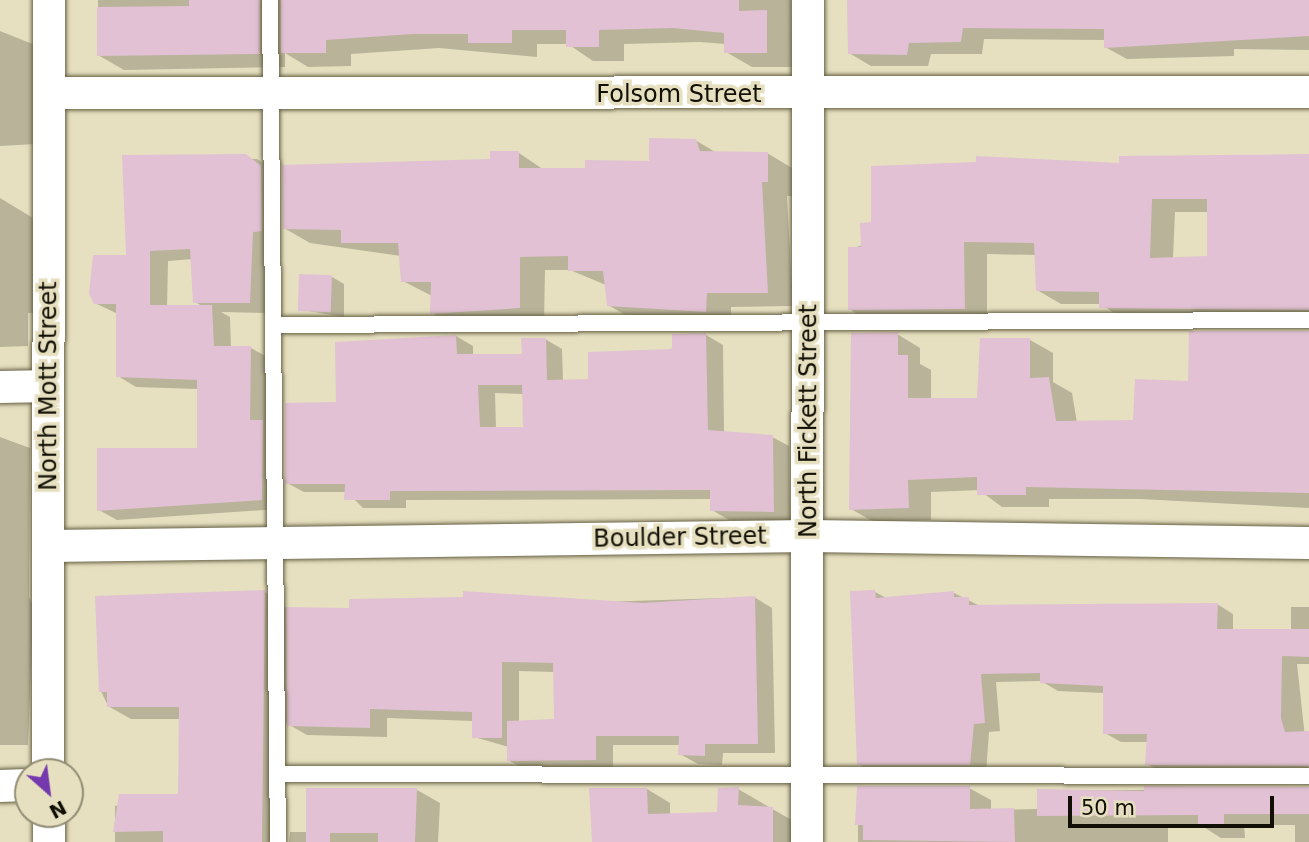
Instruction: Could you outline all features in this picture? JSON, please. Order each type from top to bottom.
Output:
[{"type":"street","name":"North Mott Street","points":[[48,758],[51,546],[47,386],[49,0]]},
{"type":"street","name":"North Fickett Street","points":[[807,842],[810,536],[808,0]]},
{"type":"street","name":"Folsom Street","points":[[49,93],[809,96],[1309,93]]},
{"type":"street","points":[[0,387],[47,386]]},
{"type":"street","name":"Boulder Street","points":[[51,546],[810,536],[1309,543]]},
{"type":"lane","points":[[270,0],[278,842]]},
{"type":"lane","points":[[273,325],[1309,320]]},
{"type":"lane","points":[[278,774],[1309,776]]},
{"type":"building","points":[[189,0],[260,0],[260,54],[97,56],[97,7],[189,6]]},
{"type":"building","points":[[281,0],[739,0],[739,11],[767,10],[767,53],[724,53],[724,33],[673,28],[599,30],[599,47],[566,47],[566,30],[512,30],[512,43],[468,43],[468,34],[413,34],[326,40],[326,53],[281,53]]},
{"type":"building","points":[[847,0],[1309,0],[1309,36],[1104,48],[1104,29],[963,28],[961,42],[909,43],[907,55],[848,54]]},
{"type":"building","points":[[649,138],[696,139],[700,151],[768,152],[768,182],[762,182],[768,293],[707,293],[706,312],[607,306],[603,271],[568,271],[568,256],[520,257],[520,308],[430,314],[431,282],[401,282],[398,243],[341,243],[341,230],[283,229],[282,165],[490,159],[490,151],[519,151],[519,168],[585,168],[585,160],[649,161]]},
{"type":"building","points":[[246,154],[261,166],[262,231],[253,232],[250,303],[193,303],[190,249],[150,251],[150,305],[212,305],[214,346],[251,346],[250,420],[263,420],[262,500],[97,511],[97,448],[197,448],[197,380],[116,377],[116,304],[94,304],[89,294],[93,255],[126,255],[122,155]]},
{"type":"building","points":[[1309,154],[1309,310],[1099,308],[1099,292],[1036,291],[1034,243],[964,242],[965,309],[848,310],[848,247],[861,247],[860,223],[871,222],[871,166],[976,162],[976,156],[1119,163],[1119,156]],"holes":[[[1152,199],[1207,199],[1207,256],[1150,258]]]},
{"type":"building","points":[[299,274],[332,275],[331,312],[298,311]]},
{"type":"building","points":[[1189,331],[1309,331],[1309,493],[1026,487],[1026,495],[977,495],[977,477],[908,480],[909,508],[849,510],[851,333],[898,332],[898,355],[908,355],[908,398],[977,398],[980,338],[1030,338],[1030,378],[1049,377],[1056,421],[1133,420],[1135,379],[1188,381]]},
{"type":"building","points":[[706,333],[708,430],[773,435],[774,512],[710,511],[710,490],[390,491],[390,500],[344,500],[345,484],[285,484],[285,403],[336,402],[335,342],[456,335],[457,354],[522,354],[521,338],[546,338],[547,380],[588,379],[588,352],[672,349],[672,334]],"holes":[[[478,385],[522,385],[523,427],[480,427]]]},
{"type":"building","points":[[265,590],[262,842],[163,842],[163,831],[113,832],[119,794],[178,794],[179,707],[107,707],[107,692],[99,692],[95,596]]},
{"type":"building","points":[[875,590],[876,598],[954,591],[954,597],[969,597],[969,605],[1218,603],[1217,629],[1309,629],[1309,657],[1282,656],[1281,718],[1285,732],[1309,731],[1309,766],[1145,765],[1147,734],[1103,734],[1103,686],[1040,683],[1040,673],[981,674],[985,723],[974,724],[970,765],[857,765],[850,591]]},
{"type":"building","points":[[463,591],[643,603],[755,596],[758,744],[705,744],[705,756],[678,755],[679,736],[596,736],[596,760],[507,761],[507,721],[554,719],[553,663],[502,662],[502,738],[472,738],[472,712],[370,709],[370,728],[287,726],[286,607],[349,608],[349,599],[463,597]]},
{"type":"building","points":[[857,786],[970,786],[970,809],[1014,808],[1015,842],[863,840],[863,825],[855,825]]},
{"type":"building","points":[[1144,786],[1309,787],[1309,814],[1224,814],[1224,825],[1198,824],[1198,815],[1037,816],[1037,789],[1144,791]]},
{"type":"building","points":[[739,787],[738,805],[773,807],[773,842],[592,842],[589,788],[647,788],[648,814],[717,812],[718,788]]},
{"type":"building","points":[[306,788],[417,788],[415,842],[378,842],[378,833],[330,833],[330,842],[306,842]]}]
